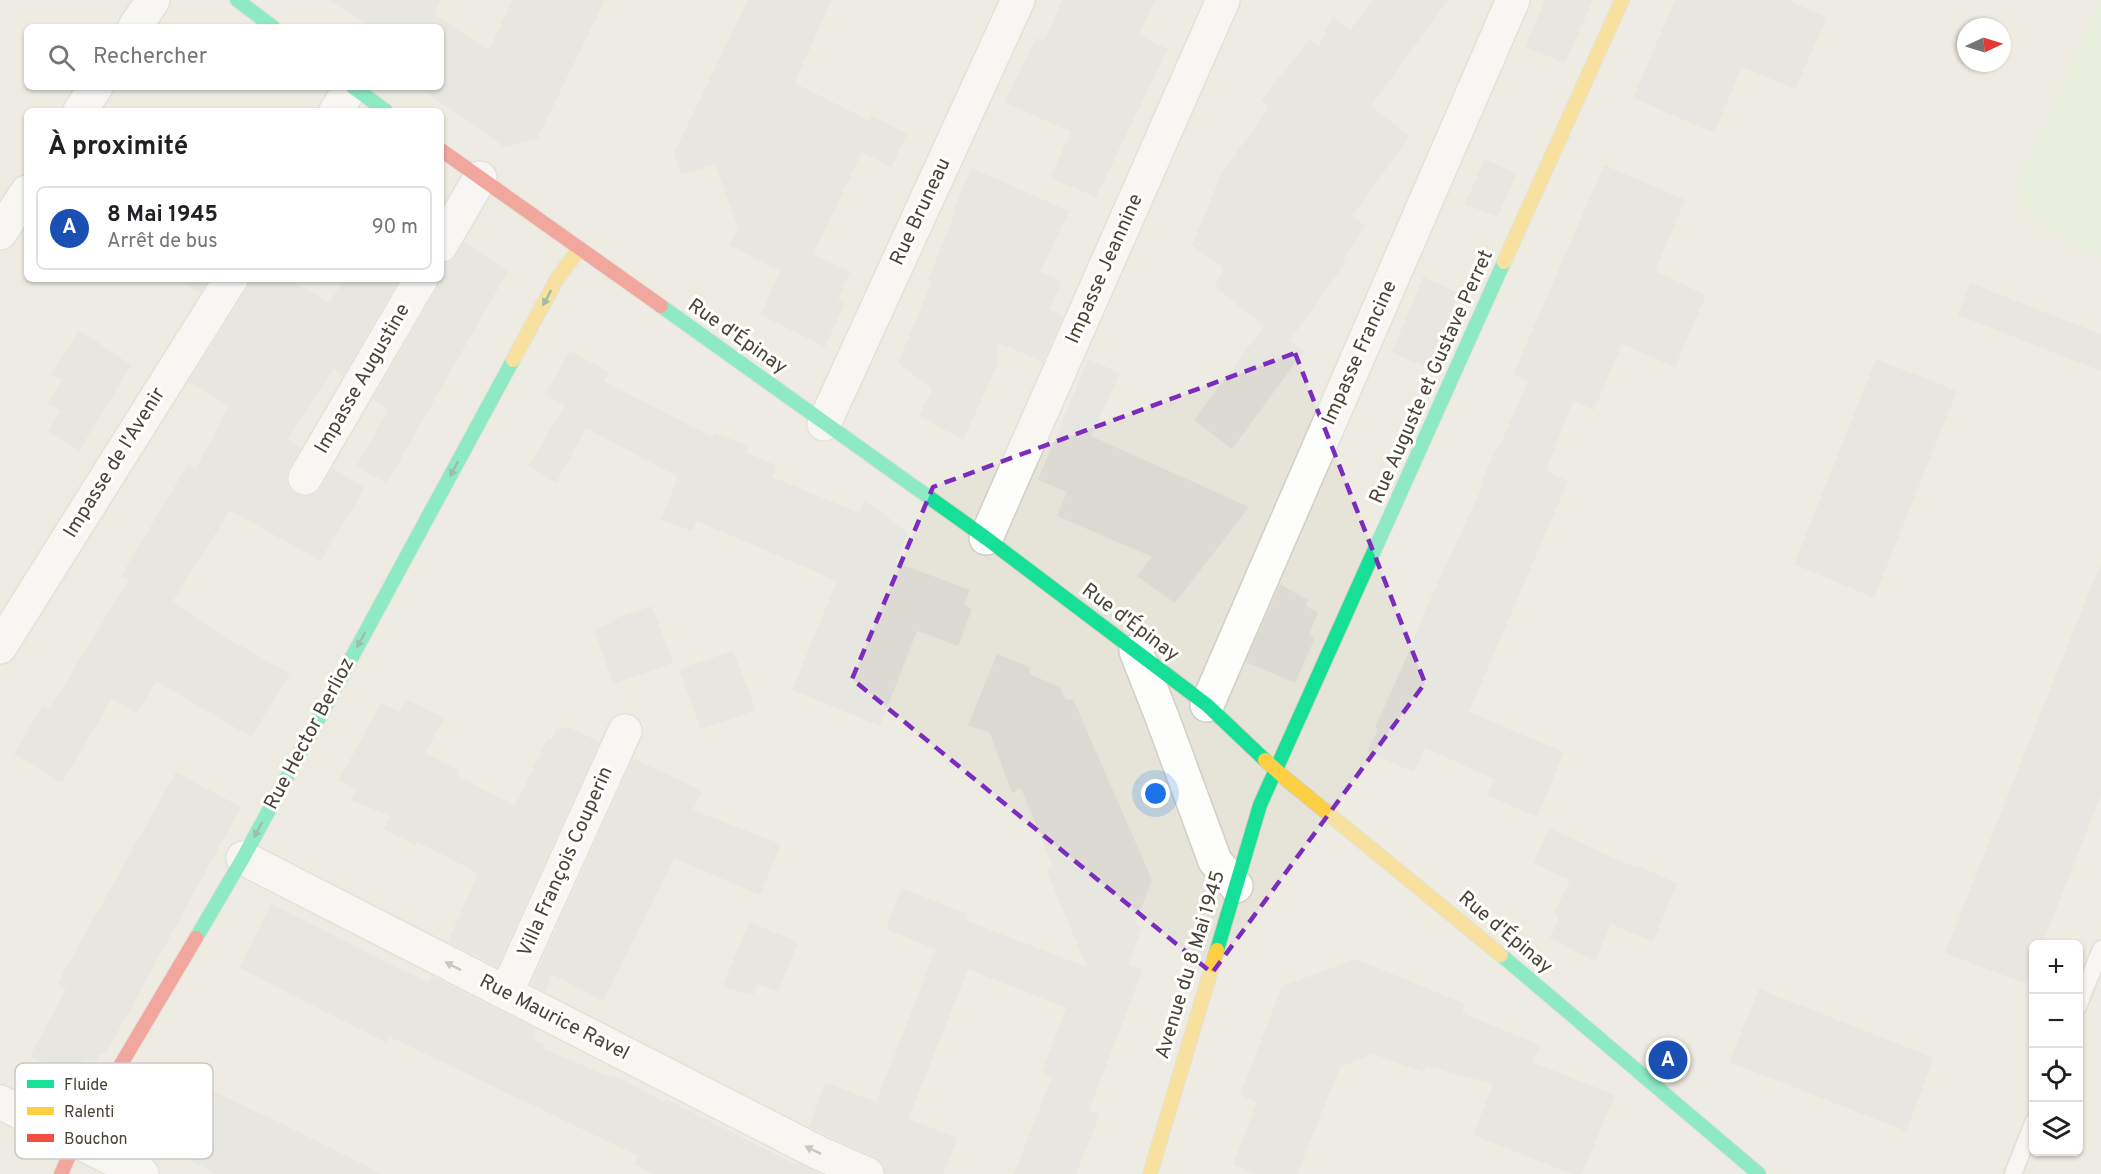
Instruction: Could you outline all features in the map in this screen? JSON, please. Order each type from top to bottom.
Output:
[{"type":"street","points":[[137,24],[153,0]]},
{"type":"street","points":[[237,0],[269,24]]},
{"type":"street","name":"Rue Bruneau","points":[[824,423],[1018,0]]},
{"type":"street","name":"Impasse Jeannine","points":[[986,538],[1223,0]]},
{"type":"street","name":"Impasse Francine","points":[[1207,705],[1513,0]]},
{"type":"street","name":"Rue Auguste et Gustave Perret","points":[[1276,770],[1623,0]]},
{"type":"street","points":[[82,108],[94,90]]},
{"type":"street","points":[[338,108],[350,90]]},
{"type":"street","points":[[356,90],[382,108]]},
{"type":"street","name":"Rue d'Épinay","points":[[444,152],[986,538],[1207,705],[1276,770],[1556,1000],[1759,1174]]},
{"type":"street","points":[[444,240],[480,178]]},
{"type":"street","points":[[0,233],[24,197]]},
{"type":"street","name":"Rue Hector Berlioz","points":[[122,1063],[243,858],[557,279],[579,249]]},
{"type":"street","name":"Impasse de l'Avenir","points":[[0,647],[229,282]]},
{"type":"street","name":"Impasse Augustine","points":[[305,478],[419,282]]},
{"type":"street","points":[[1136,651],[1215,861],[1236,886]]},
{"type":"street","name":"Villa François Couperin","points":[[506,993],[625,731]]},
{"type":"street","name":"Avenue du 8 Mai 1945","points":[[1150,1174],[1260,805],[1276,770]]},
{"type":"street","name":"Rue Maurice Ravel","points":[[243,858],[817,1152],[867,1174]]},
{"type":"street","points":[[0,1102],[15,1110]]},
{"type":"street","name":"Rue Hector Berlioz","points":[[61,1174],[68,1159]]},
{"type":"street","points":[[113,1159],[142,1174]]},
{"type":"lane","points":[[2083,996],[2101,949]]},
{"type":"lane","points":[[2013,1174],[2029,1134]]},
{"type":"highlighted area","points":[[1295,353],[1425,683],[1212,973],[852,679],[933,487]]},
{"type":"shaded area","points":[[0,0],[2101,0],[2101,1174],[0,1174]]},
{"type":"green space","points":[[2101,2],[2101,257],[2066,240],[2035,221],[2015,190]]},
{"type":"building","points":[[328,0],[441,0],[434,14],[489,50],[513,0],[605,0],[537,139],[504,147],[423,90],[444,90],[444,24],[366,24]]},
{"type":"building","points":[[748,0],[832,0],[794,83],[868,120],[870,115],[907,134],[891,167],[862,152],[813,254],[850,272],[838,299],[845,303],[825,347],[761,315],[780,271],[729,245],[738,227],[715,165],[681,174],[674,153]]},
{"type":"building","points":[[1062,0],[1155,0],[1139,35],[1168,49],[1096,197],[1050,178],[1071,132],[1004,102],[1036,38],[1044,42]]},
{"type":"building","points":[[1373,0],[1448,0],[1371,106],[1410,136],[1352,216],[1366,226],[1342,259],[1346,262],[1290,340],[1304,351],[1232,449],[1194,420],[1264,326],[1215,287],[1223,268],[1192,245],[1222,173],[1269,107],[1261,100],[1310,39],[1319,46],[1333,16],[1350,30]]},
{"type":"building","points":[[1545,0],[1593,0],[1565,63],[1525,47]]},
{"type":"building","points":[[1675,0],[1789,0],[1827,18],[1795,89],[1742,67],[1714,133],[1633,98]]},
{"type":"building","points":[[1485,159],[1517,174],[1497,217],[1465,204]]},
{"type":"building","points":[[1604,165],[1685,200],[1655,271],[1706,295],[1675,367],[1622,344],[1594,410],[1573,401],[1546,471],[1568,481],[1469,712],[1564,752],[1537,817],[1487,795],[1494,779],[1425,748],[1414,772],[1367,752],[1378,729],[1375,727],[1425,611],[1528,381],[1513,375]]},
{"type":"building","points":[[971,168],[1069,211],[1040,272],[1062,281],[1049,309],[1063,316],[1043,362],[997,342],[998,364],[963,440],[919,416],[932,389],[898,363],[932,281],[928,280]]},
{"type":"building","points":[[465,242],[508,271],[387,483],[356,467],[388,410],[373,399],[440,282],[444,282],[444,263],[451,261]]},
{"type":"building","points":[[1423,277],[1459,293],[1427,368],[1392,352]]},
{"type":"building","points":[[183,282],[207,282],[200,293]]},
{"type":"building","points":[[249,282],[295,282],[329,303],[342,282],[397,282],[343,376],[334,369],[287,439],[301,448],[286,477],[288,487],[295,494],[306,497],[315,494],[333,468],[365,488],[320,561],[230,510],[173,601],[234,642],[290,674],[251,737],[156,681],[137,713],[112,699],[62,783],[14,754],[43,705],[50,709],[128,580],[121,576],[188,464],[196,468],[214,435],[228,405],[188,382],[247,289]]},
{"type":"building","points":[[1970,283],[2101,334],[2101,371],[1958,315]]},
{"type":"building","points":[[79,330],[131,365],[79,451],[48,432],[61,411],[48,403],[62,380],[51,375]]},
{"type":"building","points":[[570,351],[609,372],[604,381],[712,437],[714,433],[750,446],[746,452],[777,466],[772,477],[859,513],[864,500],[908,532],[895,562],[970,590],[964,605],[972,609],[958,646],[917,631],[880,726],[792,690],[837,581],[697,521],[692,531],[661,520],[678,477],[586,428],[556,483],[528,466],[565,405],[545,395]]},
{"type":"building","points":[[1088,359],[1120,373],[1091,436],[1249,507],[1175,603],[1137,576],[1152,557],[1057,516],[1067,492],[1038,480]]},
{"type":"building","points":[[1876,359],[1957,391],[1874,598],[1794,564]]},
{"type":"building","points":[[2099,567],[2101,567],[2101,795],[2044,940],[2029,940],[2029,977],[2026,984],[1945,953]]},
{"type":"building","points":[[1280,584],[1308,600],[1305,606],[1318,612],[1309,635],[1315,638],[1295,683],[1246,662]]},
{"type":"building","points":[[652,606],[673,663],[613,684],[594,629],[611,623],[610,620]]},
{"type":"building","points":[[733,651],[756,710],[701,729],[679,669]]},
{"type":"building","points":[[997,654],[1030,667],[1029,674],[1060,687],[1066,700],[1073,699],[1152,880],[1135,924],[1142,928],[1129,964],[1143,969],[1089,1110],[1100,1114],[1076,1174],[1014,1174],[1052,1077],[1042,1072],[1066,1008],[968,969],[908,1119],[958,1138],[943,1174],[885,1174],[882,1163],[875,1157],[809,1127],[825,1082],[876,1102],[917,998],[935,949],[886,929],[901,888],[968,914],[965,920],[1087,967],[1046,870],[1053,867],[1021,788],[1012,793],[990,733],[968,725]]},
{"type":"building","points":[[406,699],[444,718],[425,753],[460,771],[458,776],[515,806],[548,738],[552,739],[557,728],[571,728],[600,742],[497,967],[448,942],[478,873],[417,842],[415,845],[384,829],[390,816],[350,800],[356,790],[339,780],[381,703],[399,712]]},
{"type":"building","points":[[633,758],[702,791],[693,810],[781,844],[760,895],[674,858],[603,1001],[551,974],[546,992],[531,984]]},
{"type":"building","points":[[176,772],[241,807],[105,1055],[100,1053],[95,1063],[84,1059],[82,1063],[43,1063],[30,1056],[66,989],[57,984]]},
{"type":"building","points":[[1549,828],[1620,861],[1635,867],[1636,865],[1677,883],[1653,942],[1611,924],[1595,961],[1550,938],[1559,916],[1554,913],[1570,880],[1533,863]]},
{"type":"building","points":[[271,904],[429,983],[432,976],[536,1029],[534,1040],[545,1045],[544,1049],[610,1077],[612,1074],[665,1102],[666,1099],[795,1164],[796,1162],[820,1174],[653,1174],[634,1164],[638,1156],[390,1037],[387,1043],[239,968]]},
{"type":"building","points":[[749,922],[798,942],[778,992],[758,984],[753,995],[722,987]]},
{"type":"building","points":[[1356,959],[1465,1004],[1462,1013],[1540,1045],[1532,1062],[1615,1095],[1582,1174],[1572,1174],[1473,1135],[1493,1084],[1426,1066],[1423,1072],[1373,1054],[1340,1067],[1297,1174],[1256,1174],[1233,1164],[1257,1102],[1240,1095],[1282,986]]},
{"type":"building","points":[[1759,989],[1934,1058],[1906,1131],[1729,1062]]},
{"type":"building","points":[[213,1091],[382,1174],[218,1174],[188,1159],[213,1159]]},
{"type":"traffic: fast","points":[[237,0],[269,24]]},
{"type":"traffic: fast","points":[[357,90],[382,108]]},
{"type":"traffic: fast","points":[[1217,950],[1260,805],[1504,262]]},
{"type":"traffic: fast","points":[[661,306],[986,538],[1207,705],[1265,760]]},
{"type":"traffic: fast","points":[[196,938],[243,858],[513,360]]},
{"type":"traffic: fast","points":[[1501,955],[1759,1174]]},
{"type":"traffic: slow","points":[[1504,262],[1622,0]]},
{"type":"traffic: slow","points":[[513,360],[557,279],[579,249]]},
{"type":"traffic: slow","points":[[1265,760],[1501,955]]},
{"type":"traffic: slow","points":[[1150,1174],[1217,950]]},
{"type":"traffic: jam","points":[[444,152],[661,306]]},
{"type":"traffic: jam","points":[[122,1063],[196,938]]},
{"type":"traffic: jam","points":[[61,1174],[68,1159]]},
{"type":"place","name":"8 Mai 1945","points":[[1668,1060]]}]
